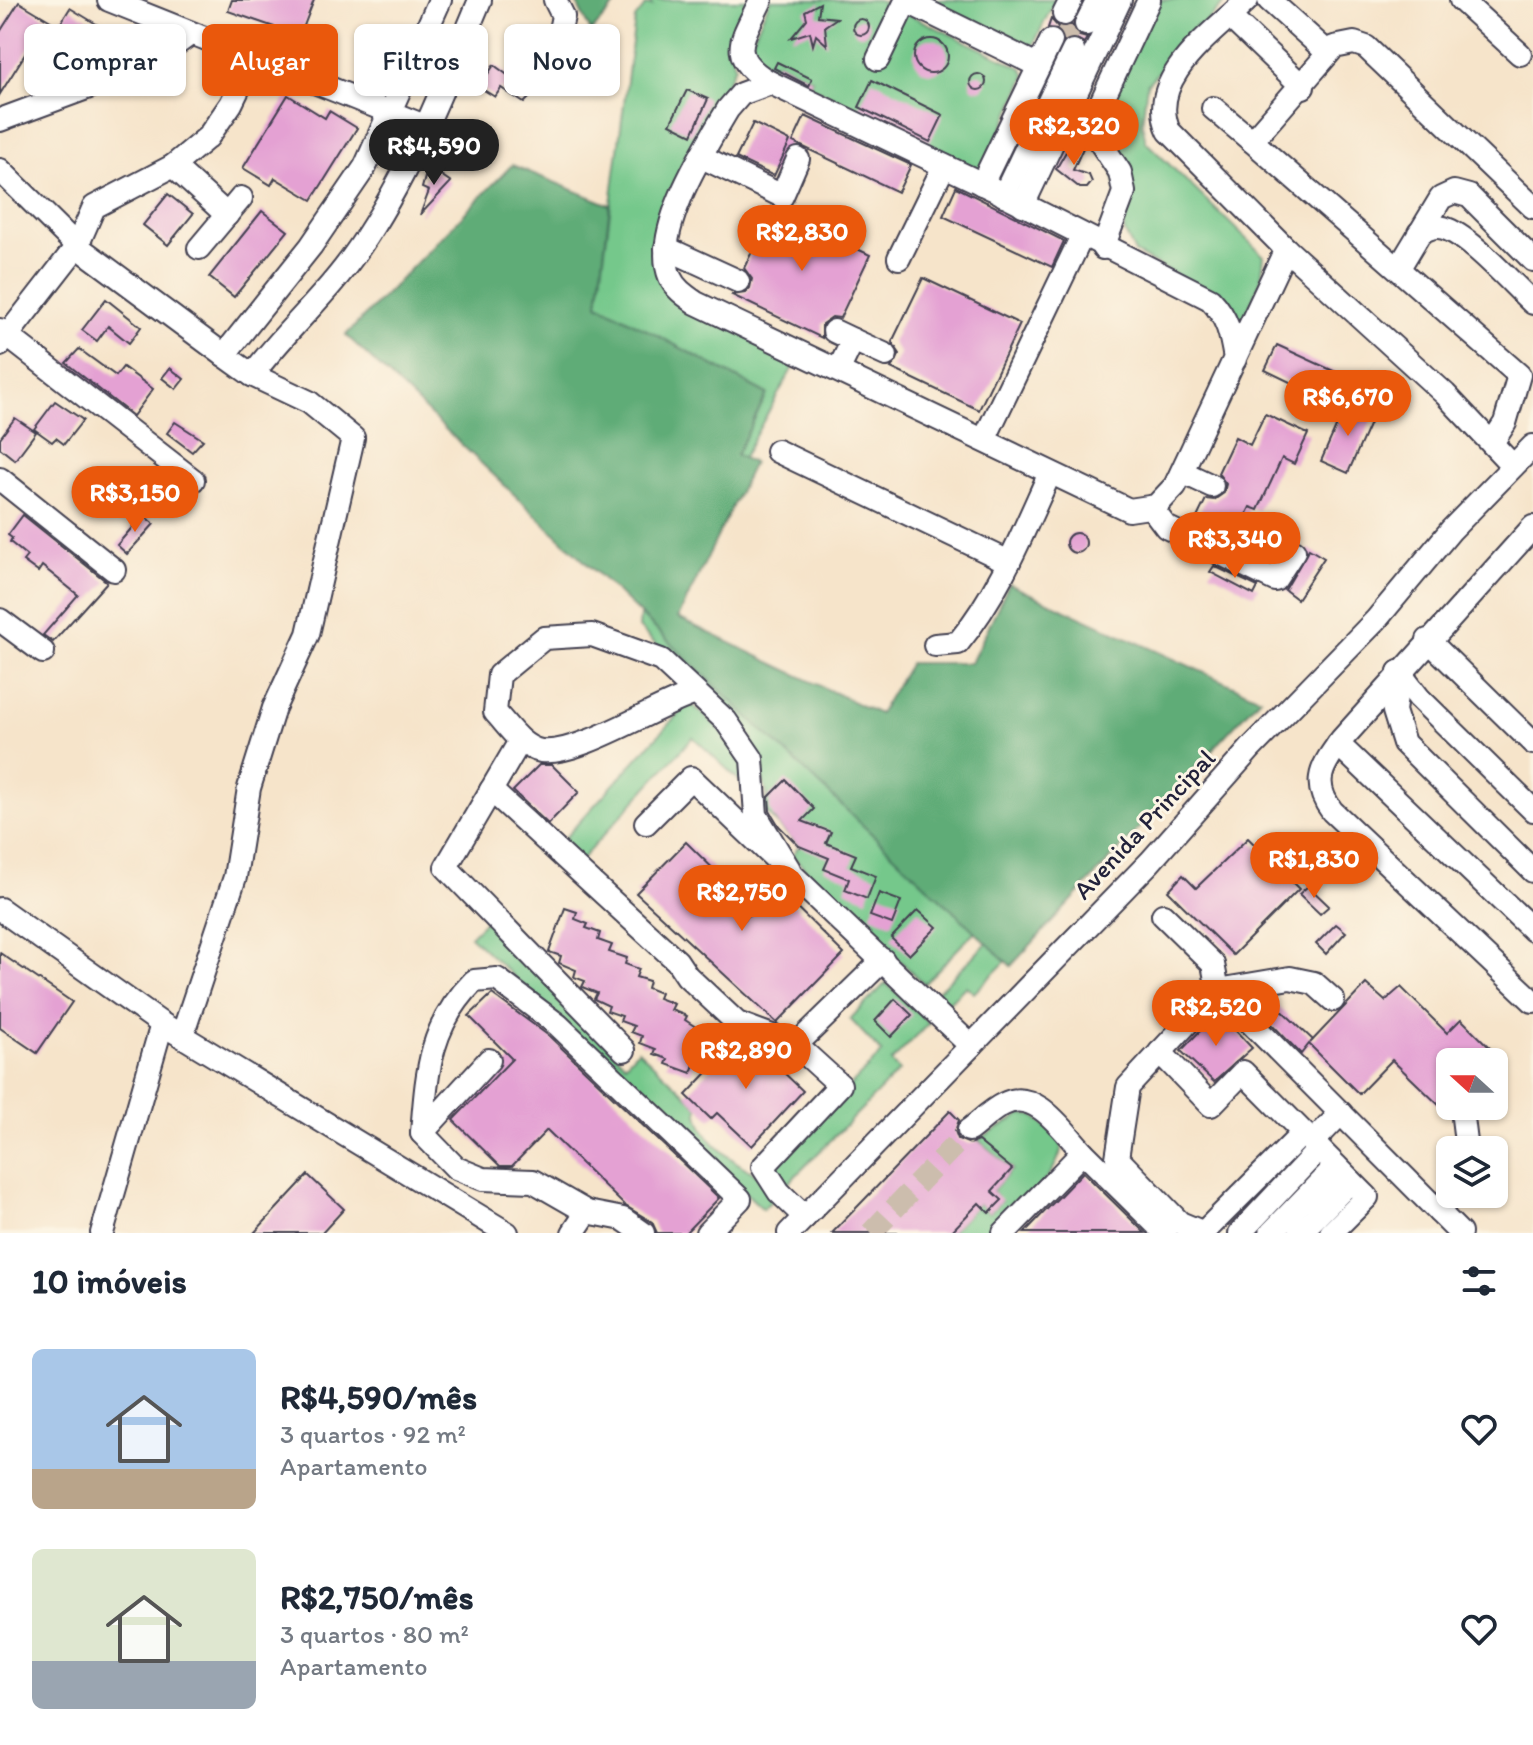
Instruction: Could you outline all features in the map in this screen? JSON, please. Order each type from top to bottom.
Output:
[{"type":"street","points":[[109,0],[202,39]]},
{"type":"street","points":[[224,355],[242,336],[341,204],[391,115],[440,0]]},
{"type":"street","points":[[259,366],[358,250],[427,127],[480,0]]},
{"type":"street","points":[[555,0],[563,16],[561,24]]},
{"type":"street","points":[[761,0],[742,41],[748,70],[1210,299],[1223,312],[1230,329],[1235,359]]},
{"type":"street","points":[[878,59],[905,0],[1039,66]]},
{"type":"street","points":[[1076,11],[1098,0]]},
{"type":"street","points":[[1000,193],[1120,0]]},
{"type":"street","points":[[1103,248],[1124,192],[1120,172],[1098,139],[1098,109],[1149,0]]},
{"type":"street","points":[[1247,0],[1171,79],[1162,107],[1164,119],[1177,140],[1286,249],[1445,394],[1513,466]]},
{"type":"street","points":[[1269,0],[1328,53]]},
{"type":"street","points":[[1461,0],[1520,54]]},
{"type":"street","points":[[1230,17],[1303,87]]},
{"type":"street","points":[[0,120],[146,66],[190,34]]},
{"type":"street","points":[[1252,141],[1303,87],[1334,47],[1354,43],[1366,47],[1533,207]]},
{"type":"street","points":[[1062,46],[1000,193],[1039,66],[1062,46]]},
{"type":"street","points":[[771,83],[741,94],[702,157],[669,225],[666,248],[670,279],[682,294],[1129,510],[1151,507],[1168,498],[1286,249]]},
{"type":"street","points":[[338,93],[427,127]]},
{"type":"street","points":[[193,480],[2,337],[77,246],[94,207],[173,166],[208,137],[235,96]]},
{"type":"street","points":[[1213,108],[1526,369],[1505,423],[1492,443]]},
{"type":"street","points":[[702,157],[782,196],[798,159]]},
{"type":"street","points":[[173,166],[234,207],[199,248]]},
{"type":"street","points":[[899,258],[944,166]]},
{"type":"street","points":[[0,170],[77,246],[224,355],[259,366],[353,438],[308,634],[274,708],[249,788],[235,877],[182,1036]]},
{"type":"street","points":[[1400,266],[1441,198],[1454,192],[1469,196],[1533,260]]},
{"type":"street","points":[[1419,233],[1432,227],[1445,228],[1461,237],[1533,303]]},
{"type":"street","points":[[984,440],[1082,236]]},
{"type":"street","points":[[666,248],[738,281]]},
{"type":"street","points":[[242,336],[259,366]]},
{"type":"street","points":[[839,369],[844,336],[886,355]]},
{"type":"street","name":"Avenida Principal","points":[[797,1225],[1150,862],[1251,748],[1376,620],[1451,530],[1533,446]]},
{"type":"street","points":[[777,451],[1009,562]]},
{"type":"street","points":[[1182,472],[1212,486]]},
{"type":"street","points":[[935,645],[958,643],[1009,562],[1050,473]]},
{"type":"street","points":[[0,479],[114,570]]},
{"type":"street","points":[[1151,507],[1166,527],[1275,580],[1294,551]]},
{"type":"street","points":[[1533,527],[1399,672],[1338,744],[1322,766],[1318,784],[1321,797],[1533,1001]]},
{"type":"street","points":[[0,620],[43,652]]},
{"type":"street","points":[[696,693],[639,715],[588,742],[542,751],[520,741],[495,712],[499,675],[544,638],[592,635],[661,660],[726,721],[752,759],[756,815],[789,869]]},
{"type":"street","points":[[1428,640],[1533,743]]},
{"type":"street","points":[[1399,672],[1419,698],[1533,810]]},
{"type":"street","points":[[1399,672],[1394,711],[1404,743],[1533,871]]},
{"type":"street","points":[[520,741],[446,867],[624,1050]]},
{"type":"street","points":[[1338,744],[1533,930]]},
{"type":"street","points":[[646,823],[691,778],[971,1046]]},
{"type":"street","points":[[491,790],[677,961],[687,976],[737,1023],[796,1045],[840,1085],[763,1167],[797,1225]]},
{"type":"street","points":[[0,909],[162,1024],[507,1233]]},
{"type":"street","points":[[1163,915],[1213,964],[1218,990],[1341,1113],[1436,1195]]},
{"type":"street","points":[[796,1045],[883,960]]},
{"type":"street","points":[[1333,1000],[1314,983],[1290,978],[1218,990],[1128,1087],[1117,1158],[1180,1223],[1204,1233],[1341,1113]]},
{"type":"street","points":[[643,1233],[623,1219],[587,1212],[533,1181],[483,1179],[456,1168],[422,1133],[427,1069],[440,1028],[453,1002],[474,981],[497,979],[558,1025],[740,1199],[707,1233]]},
{"type":"street","points":[[102,1233],[162,1024]]},
{"type":"street","points":[[1160,1052],[1211,1105],[1243,1072],[1367,1197],[1331,1233]]},
{"type":"street","points":[[422,1133],[489,1060]]},
{"type":"street","points":[[969,1130],[1006,1102],[1026,1100],[1042,1109],[1165,1233]]},
{"type":"street","points":[[1240,1233],[1311,1141]]},
{"type":"street","points":[[1004,1233],[1083,1152]]},
{"type":"street","points":[[1271,1233],[1343,1174]]},
{"type":"street","points":[[1300,1233],[1343,1174]]},
{"type":"street","points":[[1448,1208],[1460,1233]]},
{"type":"street","points":[[573,1233],[587,1212]]},
{"type":"green space","points":[[575,0],[620,0],[598,24],[587,24]]},
{"type":"green space","points":[[649,0],[751,0],[733,40],[735,66],[661,222],[663,284],[797,360],[743,458],[736,455],[767,394],[598,304],[635,19],[646,5],[652,6]]},
{"type":"green space","points":[[770,0],[878,0],[1022,68],[1026,76],[986,166],[973,171],[836,105],[830,95],[809,86],[812,79],[777,62],[774,67],[759,60],[752,40]]},
{"type":"green space","points":[[928,0],[1055,0],[1031,50]]},
{"type":"green space","points":[[1159,0],[1227,0],[1147,84],[1142,123],[1146,142],[1264,256],[1261,280],[1240,328],[1235,314],[1224,301],[1135,253],[1125,233],[1105,133],[1108,108]]},
{"type":"green space","points":[[512,165],[610,205],[598,304],[767,394],[736,455],[753,463],[678,618],[879,714],[910,663],[971,663],[1009,584],[1260,698],[1011,966],[346,335]]},
{"type":"green space","points":[[640,614],[975,931],[924,984],[792,856],[799,846],[760,806],[768,798],[750,735],[639,628]]},
{"type":"green space","points":[[689,702],[735,748],[744,771],[743,784],[693,737],[578,863],[559,844]]},
{"type":"green space","points":[[488,918],[625,1064],[638,1050],[698,1106],[699,1117],[709,1138],[738,1163],[758,1175],[772,1166],[882,1053],[850,1019],[886,983],[929,1023],[891,1062],[899,1071],[763,1209],[470,936]]},
{"type":"green space","points":[[987,943],[1006,961],[974,993],[966,986],[945,1006],[934,995]]},
{"type":"green space","points":[[1022,1114],[1034,1116],[1062,1141],[1054,1167],[1036,1191],[993,1233],[950,1233],[979,1203],[989,1213],[1001,1201],[992,1191],[1012,1169],[978,1140]]},
{"type":"building","points":[[232,0],[314,0],[305,24],[265,24],[228,11]]},
{"type":"building","points":[[19,2],[56,24],[24,24],[24,56],[0,94],[0,32]]},
{"type":"building","points":[[820,3],[818,16],[837,18],[825,26],[827,45],[816,35],[813,45],[810,32],[791,38],[807,19],[805,11]]},
{"type":"building","points":[[70,8],[96,24],[60,24]]},
{"type":"building","points":[[861,19],[867,21],[867,33],[861,35],[855,33],[853,27],[855,21]]},
{"type":"building","points":[[1051,19],[1058,27],[1072,25],[1079,36],[1087,38],[1084,43],[1073,37],[1065,40],[1058,29],[1048,28]]},
{"type":"building","points":[[931,39],[943,44],[948,56],[943,68],[931,73],[919,68],[914,56],[919,44]]},
{"type":"building","points":[[777,62],[812,79],[809,86],[774,68]]},
{"type":"building","points":[[494,65],[504,72],[504,90],[501,88],[495,97],[488,93],[488,74]]},
{"type":"building","points":[[978,74],[984,76],[984,88],[978,90],[972,88],[970,82],[972,76]]},
{"type":"building","points":[[872,80],[943,115],[930,142],[859,107]]},
{"type":"building","points":[[687,90],[708,99],[692,135],[670,124]]},
{"type":"building","points":[[287,96],[325,118],[329,111],[357,128],[312,200],[275,178],[271,185],[243,168]]},
{"type":"building","points":[[513,96],[531,96],[524,103]]},
{"type":"building","points":[[805,116],[911,165],[898,192],[793,142]]},
{"type":"building","points":[[753,123],[790,141],[774,176],[736,158]]},
{"type":"building","points":[[468,141],[480,151],[467,165],[455,154]]},
{"type":"building","points":[[1071,143],[1083,148],[1073,170],[1089,175],[1092,182],[1087,188],[1080,188],[1056,169]]},
{"type":"building","points":[[432,169],[451,182],[420,215],[429,191],[422,188],[425,177],[428,178]]},
{"type":"building","points":[[956,187],[1064,241],[1052,267],[943,216]]},
{"type":"building","points":[[168,194],[193,214],[168,245],[143,225]]},
{"type":"building","points":[[773,209],[870,255],[840,318],[832,317],[822,324],[822,338],[732,295],[745,293],[750,288],[752,279],[744,268]]},
{"type":"building","points":[[262,211],[288,231],[234,297],[209,277]]},
{"type":"building","points":[[923,278],[1020,324],[979,410],[891,368],[900,354],[892,342]]},
{"type":"building","points":[[106,299],[141,327],[129,343],[108,326],[97,341],[82,330]]},
{"type":"building","points":[[1277,345],[1338,373],[1325,399],[1265,370]]},
{"type":"building","points":[[79,349],[116,376],[123,367],[153,389],[133,416],[66,363]]},
{"type":"building","points":[[170,368],[184,379],[176,389],[162,378]]},
{"type":"building","points":[[55,401],[83,420],[64,444],[56,438],[52,442],[34,429]]},
{"type":"building","points":[[1347,402],[1374,414],[1348,473],[1321,461]]},
{"type":"building","points":[[1265,414],[1308,434],[1294,464],[1282,458],[1258,510],[1250,507],[1233,542],[1194,524],[1206,499],[1214,500],[1224,493],[1226,484],[1218,473],[1235,437],[1250,445]]},
{"type":"building","points":[[15,418],[36,432],[15,460],[0,448],[0,438]]},
{"type":"building","points":[[175,422],[203,440],[192,452],[167,433]]},
{"type":"building","points":[[23,515],[107,582],[53,642],[43,635],[78,595],[42,566],[38,572],[23,561],[27,556],[10,542],[12,538],[8,535]]},
{"type":"building","points":[[143,515],[154,524],[127,554],[117,545]]},
{"type":"building","points":[[1265,531],[1280,537],[1268,558],[1254,552]]},
{"type":"building","points":[[1072,533],[1080,533],[1086,543],[1080,553],[1072,553],[1066,547],[1066,539]]},
{"type":"building","points":[[1309,549],[1324,558],[1297,599],[1285,590]]},
{"type":"building","points":[[1214,566],[1258,587],[1254,595],[1210,572]]},
{"type":"building","points":[[539,765],[552,765],[579,792],[548,824],[513,791]]},
{"type":"building","points":[[786,780],[814,809],[802,821],[831,832],[826,843],[856,855],[851,866],[876,876],[867,899],[845,890],[849,879],[824,869],[829,858],[799,846],[779,826],[770,811],[769,797]]},
{"type":"building","points":[[1248,838],[1299,889],[1233,955],[1168,891],[1183,875],[1196,888]]},
{"type":"building","points":[[686,842],[736,891],[723,904],[742,922],[776,887],[844,954],[777,1023],[636,893]]},
{"type":"building","points":[[1308,886],[1329,906],[1320,914],[1299,894]]},
{"type":"building","points":[[879,893],[901,901],[892,924],[870,916]]},
{"type":"building","points":[[565,908],[577,912],[575,919],[588,924],[586,928],[600,933],[598,940],[612,945],[609,952],[627,958],[625,964],[639,969],[636,977],[649,981],[647,988],[660,993],[658,998],[674,1004],[671,1010],[687,1016],[685,1020],[705,1033],[691,1073],[666,1064],[668,1059],[654,1054],[656,1049],[640,1043],[642,1036],[631,1032],[634,1026],[620,1021],[622,1016],[607,1011],[609,1006],[594,999],[597,993],[582,987],[585,981],[574,977],[576,970],[559,963],[561,956],[549,952]]},
{"type":"building","points":[[918,910],[937,927],[909,955],[891,938]]},
{"type":"building","points":[[1336,924],[1346,932],[1326,954],[1316,944]]},
{"type":"building","points":[[0,953],[72,1002],[37,1053],[0,1028]]},
{"type":"building","points":[[1366,984],[1385,1001],[1401,987],[1447,1033],[1461,1019],[1490,1048],[1436,1048],[1436,1102],[1392,1060],[1359,1094],[1309,1044],[1301,1054],[1264,1016],[1275,1004],[1313,1040]]},
{"type":"building","points":[[492,994],[549,1036],[719,1198],[685,1233],[657,1233],[652,1222],[624,1205],[547,1130],[512,1166],[500,1166],[453,1120],[512,1059],[469,1016]]},
{"type":"building","points":[[895,999],[912,1015],[891,1037],[875,1021]]},
{"type":"building","points":[[1218,1012],[1252,1048],[1214,1082],[1181,1051]]},
{"type":"building","points":[[739,1039],[753,1044],[766,1056],[771,1051],[784,1063],[779,1068],[803,1091],[752,1146],[717,1113],[711,1119],[686,1095]]},
{"type":"building","points":[[950,1111],[959,1120],[955,1131],[958,1139],[970,1144],[978,1141],[1012,1169],[992,1191],[1002,1200],[989,1213],[979,1203],[950,1233],[832,1233]]},
{"type":"building","points":[[1083,1172],[1145,1233],[1024,1233]]},
{"type":"building","points":[[308,1175],[344,1209],[322,1233],[254,1233]]},
{"type":"tunnel","points":[[1061,46],[1075,19]]},
{"type":"tunnel","points":[[871,1233],[969,1130]]}]
